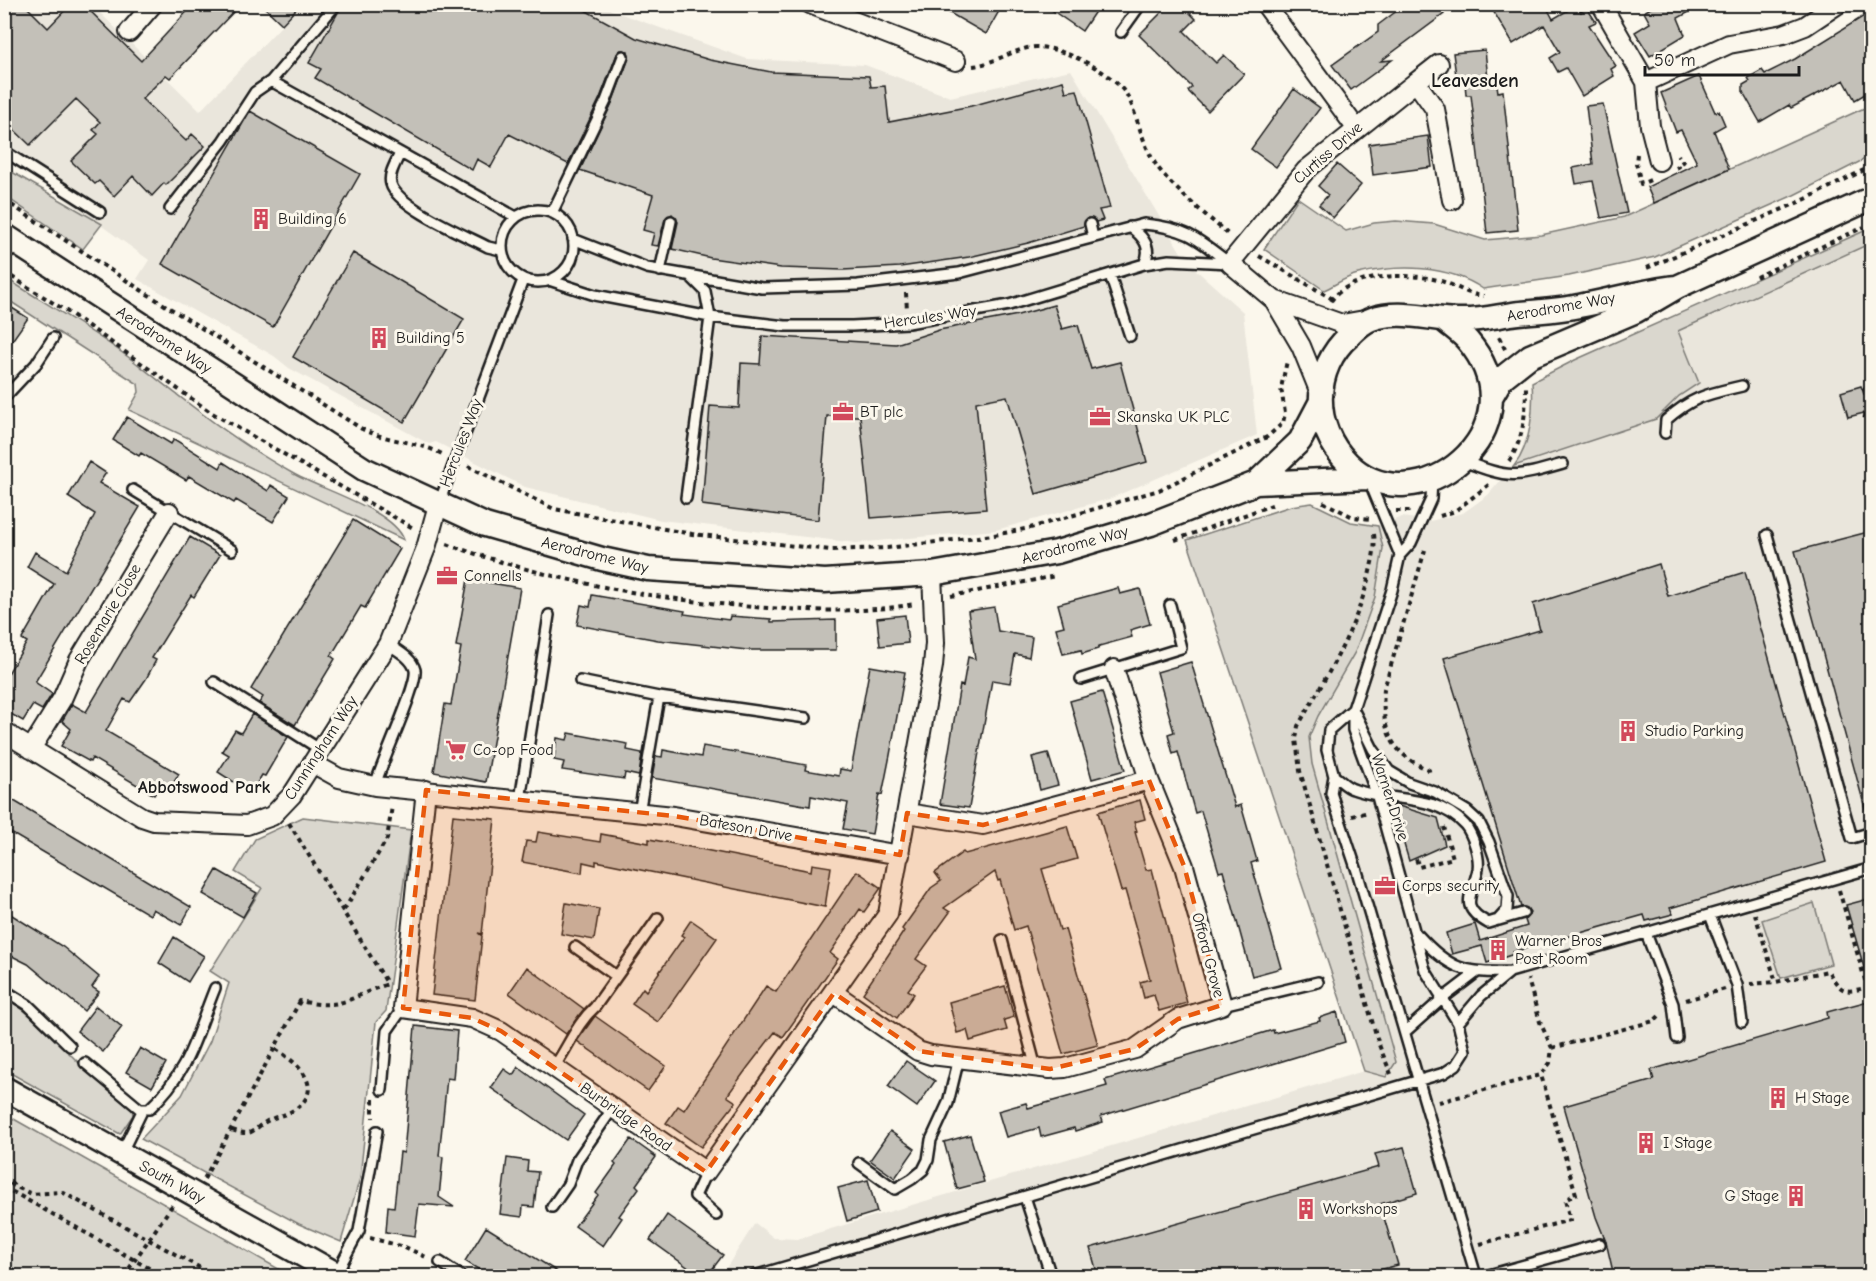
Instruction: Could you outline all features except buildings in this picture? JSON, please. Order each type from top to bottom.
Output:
[{"type":"street","points":[[129,32],[153,4]]},
{"type":"street","points":[[810,4],[956,61]]},
{"type":"street","points":[[1265,4],[1356,128]]},
{"type":"street","points":[[1601,4],[1646,82],[1650,126],[1660,161]]},
{"type":"street","points":[[1646,82],[1729,44],[1784,34],[1805,26],[1838,4]]},
{"type":"street","name":"Curtiss Drive","points":[[1230,263],[1306,170],[1439,64]]},
{"type":"street","points":[[1416,82],[1436,109],[1452,200]]},
{"type":"street","name":"Aerodrome Way","points":[[1491,397],[1502,378],[1525,371],[1530,356],[1636,311],[1677,287],[1872,198]]},
{"type":"street","name":"Aerodrome Way","points":[[4,235],[351,461],[438,506],[485,525],[602,559],[648,569],[825,581],[932,574],[1057,552],[1151,524],[1256,483],[1367,478]]},
{"type":"street","points":[[1230,263],[1274,300],[1301,346],[1320,398],[1324,428],[1334,447],[1348,464],[1367,478],[1402,484],[1432,479],[1463,461],[1481,437],[1488,420],[1491,397],[1484,370],[1468,342],[1444,320],[1396,315],[1342,324],[1274,300]]},
{"type":"street","name":"Aerodrome Way","points":[[1444,320],[1480,321],[1578,307],[1653,289],[1677,287]]},
{"type":"street","points":[[1320,398],[1327,365],[1337,346],[1372,319]]},
{"type":"street","name":"Aerodrome Way","points":[[1256,483],[1300,441],[1320,398]]},
{"type":"street","name":"Cunningham Way","points":[[4,732],[142,817],[154,821],[247,825],[260,822],[281,809],[388,644],[429,537],[438,506]]},
{"type":"street","name":"Rosemarie Close","points":[[32,748],[62,699],[79,660],[169,512]]},
{"type":"street","points":[[706,1172],[888,914],[933,666],[935,643],[932,574]]},
{"type":"street","name":"Offord Grove","points":[[834,993],[918,1051],[1036,1068],[1065,1068],[1135,1049],[1178,1019],[1222,1005],[1182,860],[1149,780],[1114,669]]},
{"type":"street","name":"Bateson Drive","points":[[317,756],[339,778],[375,786],[713,822],[900,855]]},
{"type":"street","points":[[907,813],[983,825],[1149,780]]},
{"type":"street","points":[[403,1008],[395,986],[426,790]]},
{"type":"street","name":"Burbridge Road","points":[[403,1008],[472,1018],[501,1030],[706,1172]]},
{"type":"street","name":"South Way","points":[[4,1088],[121,1154],[185,1198],[338,1275]]},
{"type":"lane","points":[[1121,32],[1142,4]]},
{"type":"lane","points":[[170,208],[224,141],[255,92],[271,81],[334,8]]},
{"type":"lane","points":[[552,213],[583,144],[606,101],[623,56]]},
{"type":"lane","points":[[271,81],[516,217]]},
{"type":"lane","points":[[4,151],[100,212]]},
{"type":"lane","points":[[400,153],[390,178],[391,186],[402,201],[488,247],[501,250]]},
{"type":"lane","points":[[523,280],[506,264],[501,250],[502,238],[507,226],[516,217],[540,210],[552,213],[567,225],[573,239],[573,253],[569,265],[552,281]]},
{"type":"lane","points":[[660,271],[671,221]]},
{"type":"lane","points":[[1090,224],[1093,237]]},
{"type":"lane","points":[[573,239],[660,271],[762,288],[905,281],[959,273],[1144,224],[1175,227],[1196,237],[1230,263]]},
{"type":"lane","points":[[1130,226],[1139,233],[1147,246],[1148,257],[1144,264]]},
{"type":"lane","name":"Hercules Way","points":[[438,506],[523,280],[538,283],[552,281],[594,295],[710,317],[785,326],[908,323],[1009,305],[1144,264],[1169,260],[1230,263]]},
{"type":"lane","points":[[1110,275],[1130,336]]},
{"type":"lane","points":[[686,498],[710,317],[705,291],[690,276]]},
{"type":"lane","points":[[4,398],[36,364],[53,338]]},
{"type":"lane","points":[[1665,433],[1666,420],[1684,404],[1698,397],[1742,386]]},
{"type":"lane","points":[[1463,461],[1497,474],[1515,477],[1563,464]]},
{"type":"lane","points":[[1367,478],[1400,555]]},
{"type":"lane","name":"Warner Drive","points":[[1432,479],[1431,499],[1412,543],[1400,555],[1392,590],[1353,709],[1353,730],[1376,793],[1406,893],[1425,970],[1458,1023]]},
{"type":"lane","points":[[133,490],[232,550]]},
{"type":"lane","points":[[1767,535],[1852,837],[1872,832]]},
{"type":"lane","points":[[1081,679],[1181,648],[1170,605]]},
{"type":"lane","points":[[520,800],[549,615]]},
{"type":"lane","points":[[375,786],[381,763],[415,679],[410,660],[388,644]]},
{"type":"lane","points":[[580,681],[659,697],[806,718]]},
{"type":"lane","points":[[214,682],[317,756]]},
{"type":"lane","points":[[639,813],[659,697]]},
{"type":"lane","points":[[1476,1276],[1405,1032],[1331,793],[1334,776],[1327,750],[1329,730],[1353,709],[1373,748],[1389,771],[1408,783],[1431,791],[1467,811],[1479,822],[1489,842],[1508,896],[1507,910],[1498,920]]},
{"type":"lane","points":[[1334,776],[1352,789],[1432,805],[1465,826],[1476,849],[1478,868],[1470,892],[1469,906],[1475,915],[1488,923],[1523,913]]},
{"type":"lane","points":[[1417,933],[1447,962],[1476,973],[1510,972],[1872,868]]},
{"type":"lane","points":[[1710,915],[1737,985],[1742,1022]]},
{"type":"lane","points":[[554,1067],[570,1044],[572,1033],[582,1018],[596,1007],[658,918]]},
{"type":"lane","points":[[1646,933],[1673,1004],[1677,1038]]},
{"type":"lane","points":[[1002,940],[1036,1068]]},
{"type":"lane","points":[[575,947],[616,976]]},
{"type":"lane","points":[[754,1276],[1444,1073],[1456,1065],[1465,1052],[1458,1023],[1481,996],[1510,972]]},
{"type":"lane","points":[[1405,1032],[1476,973]]},
{"type":"lane","points":[[1222,1005],[1318,982]]},
{"type":"lane","points":[[85,1063],[143,1109],[149,1109],[178,1078],[193,1050],[215,987]]},
{"type":"lane","points":[[4,990],[28,1005],[70,1046]]},
{"type":"lane","points":[[382,1090],[387,1031],[403,1008]]},
{"type":"lane","points":[[859,1163],[895,1189],[923,1170],[928,1160],[934,1129],[948,1103],[959,1058]]},
{"type":"lane","points":[[552,1207],[568,1184],[577,1160],[613,1108]]},
{"type":"lane","points":[[121,1154],[143,1109]]},
{"type":"lane","points":[[338,1275],[358,1234],[377,1131]]},
{"type":"lane","points":[[706,1172],[695,1196],[716,1215]]},
{"type":"lane","points":[[1025,1197],[1049,1270]]},
{"type":"lane","points":[[1485,1276],[1600,1244]]},
{"type":"lane","points":[[440,1262],[461,1276]]},
{"type":"path","points":[[956,61],[973,66],[985,65],[1035,47],[1057,49],[1099,71],[1121,86],[1129,99],[1150,154],[1159,168],[1242,246],[1331,298]]},
{"type":"path","points":[[1638,271],[1806,199],[1872,166]]},
{"type":"path","points":[[4,200],[141,290],[362,429],[382,439],[432,448],[554,509],[692,534],[830,550],[887,548],[994,535],[1061,519],[1159,489],[1267,437],[1283,423],[1283,370],[1288,358],[1301,346]]},
{"type":"path","points":[[1748,280],[1872,224]]},
{"type":"path","points":[[4,272],[212,413],[429,537],[522,569],[685,600],[799,610],[854,610],[932,600],[1063,574]]},
{"type":"path","points":[[1317,499],[1353,517],[1370,519],[1398,510],[1439,516],[1455,511],[1486,489],[1511,459],[1519,442],[1524,418],[1526,382],[1525,371],[1501,344],[1496,318],[1496,295],[1471,294],[1444,282],[1407,275],[1369,280],[1331,298],[1325,319]]},
{"type":"path","points":[[905,281],[908,323]]},
{"type":"path","points":[[1863,390],[1872,388]]},
{"type":"path","points":[[1864,416],[1872,426]]},
{"type":"path","points":[[1168,542],[1278,503]]},
{"type":"path","points":[[1435,524],[1439,516]]},
{"type":"path","points":[[1367,581],[1375,551],[1370,519]]},
{"type":"path","points":[[1428,540],[1383,689],[1382,713],[1396,750],[1411,762],[1429,770],[1431,791]]},
{"type":"path","points":[[344,910],[387,839],[395,788]]},
{"type":"path","points":[[1416,859],[1419,867],[1453,858],[1442,816],[1432,805]]},
{"type":"path","points":[[124,1276],[185,1198],[232,1130],[300,1001],[334,1005],[395,986],[281,809]]},
{"type":"path","points":[[1552,1048],[1654,1021],[1673,1004],[1737,985],[1776,982],[1828,971],[1839,989],[1848,992],[1869,987],[1835,879]]},
{"type":"path","points":[[1752,903],[1776,982]]},
{"type":"path","points":[[1426,1106],[1541,1075],[1550,1063],[1552,1048],[1540,1022],[1517,944]]},
{"type":"path","points":[[232,1130],[246,1135],[264,1123],[295,1109],[303,1102],[307,1087],[306,1075],[294,1060],[275,1049]]},
{"type":"path","points":[[1468,1247],[1570,1220],[1565,1200],[1576,1194],[1541,1075]]},
{"type":"path","points":[[377,1131],[371,1111],[373,1099],[382,1090]]},
{"type":"path","points":[[4,1177],[14,1186],[32,1194],[62,1192],[215,1276]]},
{"type":"path","points":[[4,1187],[163,1276]]},
{"type":"path","points":[[358,1234],[405,1247],[440,1262]]},
{"type":"path","points":[[4,1264],[24,1276]]},
{"type":"path","points":[[116,1276],[128,1271]]},
{"type":"path","points":[[19,1273],[29,1276]]},
{"type":"highlighted area","points":[[1149,780],[1184,866],[1222,1005],[1178,1019],[1135,1049],[1050,1069],[918,1051],[834,993],[706,1172],[501,1031],[472,1018],[403,1008],[426,790],[674,816],[900,855],[907,813],[983,825]]},
{"type":"shaded area","points":[[302,4],[603,5],[613,11],[747,59],[865,65],[950,97],[1071,70],[1186,261],[1243,312],[1257,435],[1109,499],[996,530],[856,543],[661,520],[525,487],[436,442],[429,444],[289,368],[274,356],[137,279],[149,260],[5,156],[4,5],[92,5],[200,111]]},
{"type":"shaded area","points":[[1871,105],[1871,156],[1794,195],[1655,257],[1569,276],[1483,289],[1454,275],[1406,268],[1358,274],[1324,290],[1264,249],[1298,198],[1346,231],[1374,223],[1396,221],[1434,224],[1485,240],[1541,235],[1624,217]]},
{"type":"shaded area","points":[[5,168],[102,224],[83,249],[5,196]]},
{"type":"shaded area","points":[[1871,228],[1871,243],[1678,331],[1699,383],[1679,396],[1656,419],[1514,466],[1528,437],[1532,382],[1575,360]]},
{"type":"shaded area","points":[[1871,241],[1871,1276],[721,1276],[755,1223],[774,1238],[797,1239],[1364,1071],[1187,540],[1291,506],[1312,503],[1351,522],[1378,526],[1402,517],[1430,521],[1463,513],[1488,495],[1519,459],[1524,441],[1559,380]]},
{"type":"shaded area","points":[[4,277],[119,351],[251,448],[292,473],[354,501],[386,519],[397,529],[404,540],[129,410],[139,392],[138,384],[5,298]]},
{"type":"shaded area","points":[[1312,503],[1351,522],[1378,526],[1383,548],[1375,597],[1355,652],[1318,716],[1309,737],[1312,764],[1396,1062],[1386,1077],[1364,1071],[1187,540],[1291,506]]},
{"type":"shaded area","points":[[303,817],[411,830],[386,1011],[376,1022],[360,1178],[341,1242],[299,1224],[141,1139],[182,1095],[210,1041],[229,983],[210,971],[262,888],[235,872],[255,839]]},
{"type":"shaded area","points":[[1814,903],[1831,964],[1781,978],[1762,920]]},
{"type":"shaded area","points":[[5,996],[35,1019],[93,1077],[132,1108],[133,1115],[120,1134],[5,1070]]},
{"type":"shaded area","points":[[5,1114],[291,1276],[5,1276]]},
{"type":"place","name":"Building 6","points":[[261,219]]},
{"type":"place","name":"Building 5","points":[[379,338]]},
{"type":"place","name":"BT plc","points":[[843,412]]},
{"type":"place","name":"Skanska UK PLC","points":[[1100,417]]},
{"type":"place","name":"Connells","points":[[447,576]]},
{"type":"place","name":"Studio Parking","points":[[1628,731]]},
{"type":"place","name":"Co-op Food","points":[[456,750]]},
{"type":"place","name":"Corps security","points":[[1385,886]]},
{"type":"place","name":"Warner Bros Post Room","points":[[1498,950]]},
{"type":"place","name":"H Stage","points":[[1778,1098]]},
{"type":"place","name":"I Stage","points":[[1646,1143]]},
{"type":"place","name":"G Stage","points":[[1796,1196]]},
{"type":"place","name":"Workshops","points":[[1306,1209]]},
{"type":"district","name":"Leavesden","points":[[1475,80]]},
{"type":"district","name":"Abbotswood Park","points":[[204,787]]}]
